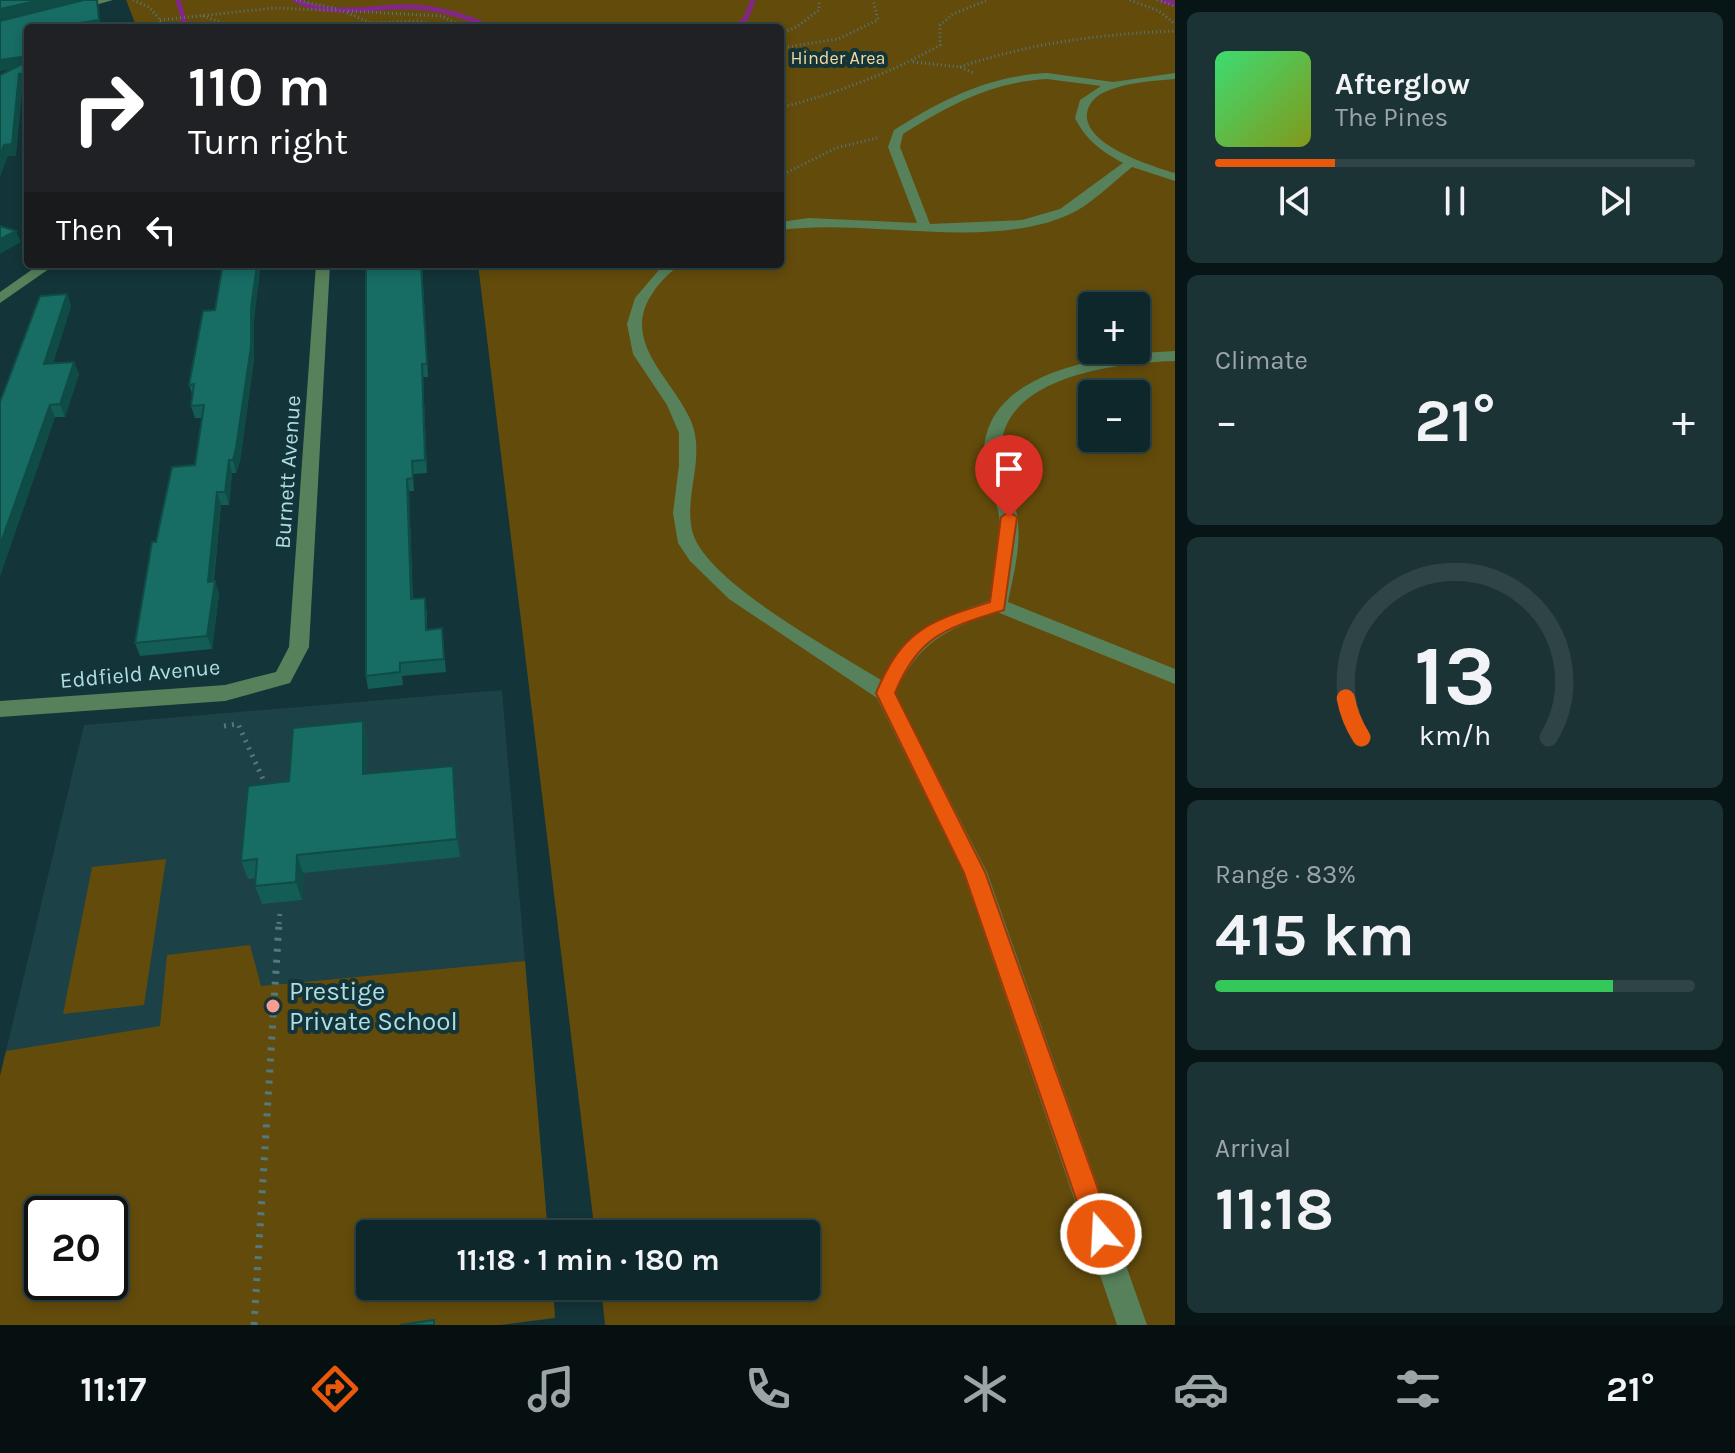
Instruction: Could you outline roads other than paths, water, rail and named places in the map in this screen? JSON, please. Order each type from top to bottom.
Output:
[{"type":"street","points":[[61,11],[108,0]]},
{"type":"street","points":[[924,224],[894,147],[898,132],[951,99],[993,81],[1037,76],[1109,84],[1175,76]]},
{"type":"street","points":[[1109,84],[1085,98],[1079,109],[1079,121],[1088,135],[1129,164],[1175,177]]},
{"type":"street","points":[[784,225],[809,222],[996,227],[1065,212],[1129,164]]},
{"type":"street","points":[[0,299],[43,268]]},
{"type":"street","name":"Burnett Avenue","points":[[283,678],[299,647],[323,268]]},
{"type":"street","points":[[668,268],[642,296],[634,324],[643,359],[681,417],[686,432],[689,451],[681,517],[684,537],[694,554],[728,588],[885,693],[975,872],[1132,1325]]},
{"type":"street","points":[[998,605],[1009,517],[992,453],[999,423],[1020,396],[1069,371],[1132,356],[1175,356]]},
{"type":"street","points":[[885,693],[898,663],[937,625],[998,605],[1175,677]]},
{"type":"street","name":"Eddfield Avenue","points":[[0,709],[225,693],[283,678]]},
{"type":"waterway","points":[[178,0],[185,24]]},
{"type":"waterway","points":[[295,0],[309,6],[338,10],[433,9],[481,24]]},
{"type":"waterway","points":[[739,24],[746,18],[753,0]]},
{"type":"waterway","points":[[1162,0],[1175,4]]},
{"type":"place","name":"Prestige Private School","points":[[273,1006]]},
{"type":"park label","name":"Hinder Area","points":[[838,58]]}]
